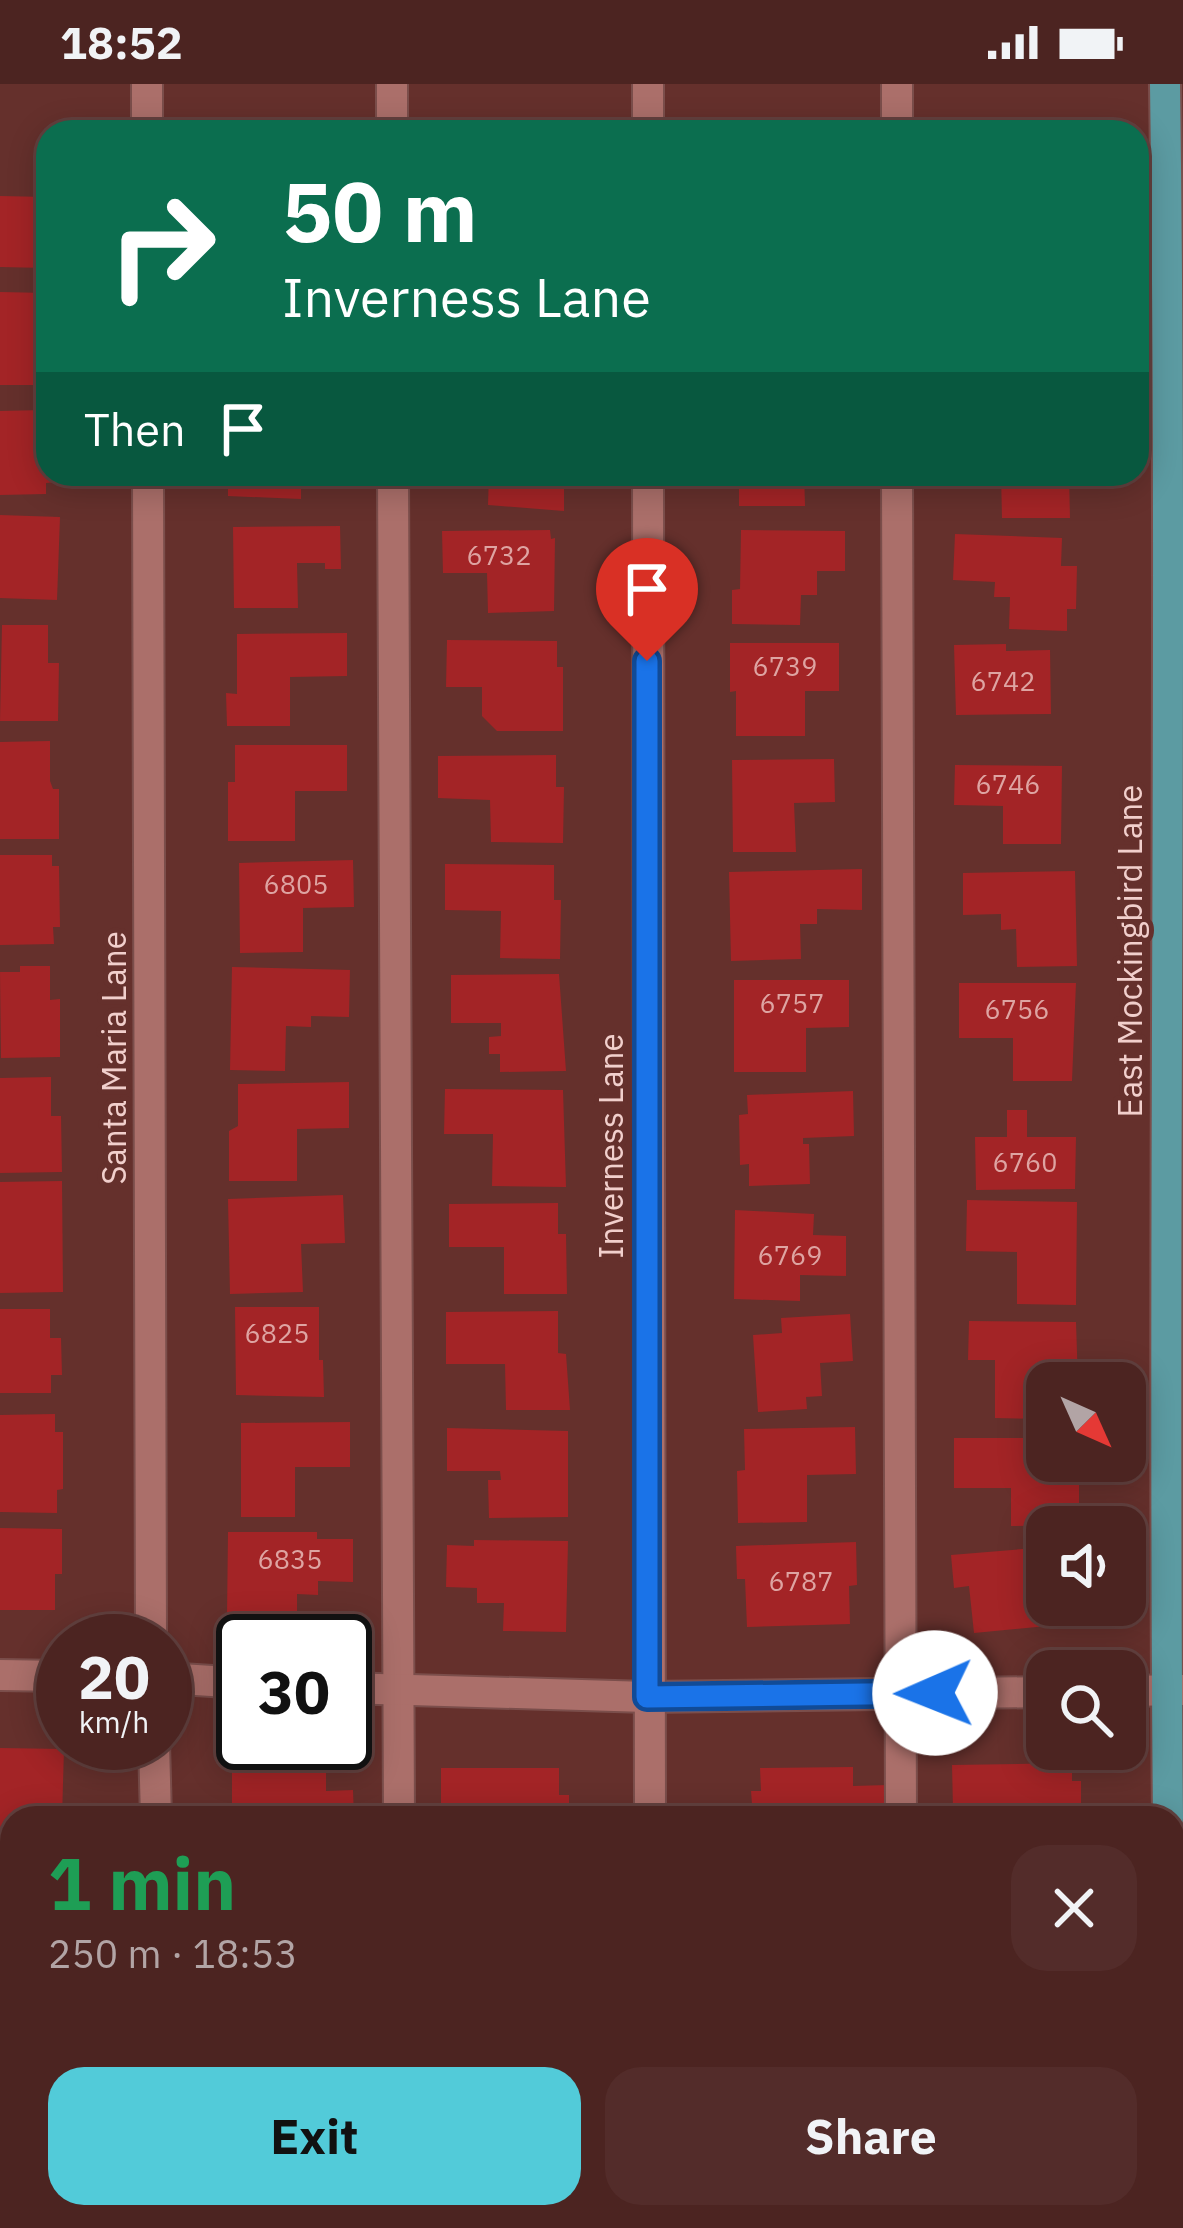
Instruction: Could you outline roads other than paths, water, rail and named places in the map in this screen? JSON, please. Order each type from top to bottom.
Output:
[{"type":"main road","name":"East Mockingbird Lane","points":[[1166,84],[1177,437],[1175,1690],[1169,1806]]},
{"type":"street","points":[[147,84],[147,120]]},
{"type":"street","points":[[392,84],[392,120]]},
{"type":"street","points":[[648,84],[648,120]]},
{"type":"street","points":[[897,84],[897,120]]},
{"type":"street","name":"Santa Maria Lane","points":[[148,486],[152,1614]]},
{"type":"street","points":[[393,486],[399,1806]]},
{"type":"street","name":"Inverness Lane","points":[[648,486],[650,1806]]},
{"type":"street","points":[[897,486],[901,1806]]},
{"type":"street","points":[[0,1675],[36,1676]]},
{"type":"street","points":[[372,1690],[647,1697],[1026,1692]]},
{"type":"street","points":[[155,1770],[156,1806]]}]
